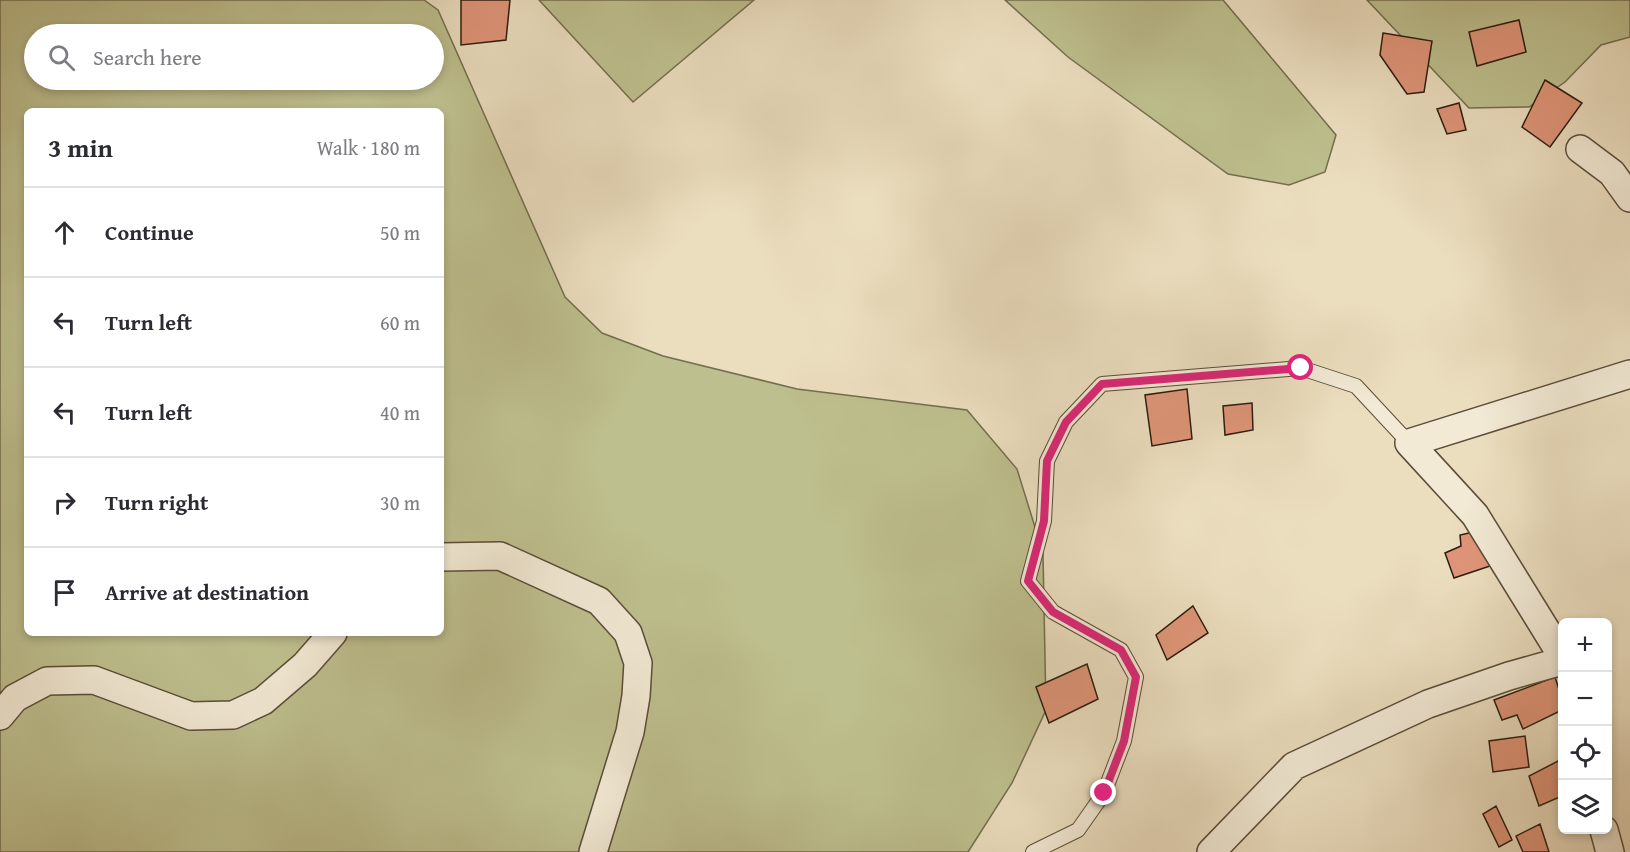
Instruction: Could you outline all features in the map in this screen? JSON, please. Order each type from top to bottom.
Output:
[{"type":"street","points":[[1580,149],[1612,173],[1630,198]]},
{"type":"street","points":[[1558,651],[1475,515],[1409,443],[1630,374]]},
{"type":"street","points":[[444,557],[500,556],[599,601],[628,633],[638,663],[636,696],[630,732],[593,852]]},
{"type":"street","points":[[0,716],[15,698],[47,681],[94,680],[191,716],[233,715],[263,701],[305,664],[330,636]]},
{"type":"street","points":[[1211,852],[1294,766],[1428,704],[1558,661]]},
{"type":"street","points":[[1606,834],[1610,852]]},
{"type":"lane","points":[[1033,852],[1078,830],[1104,793],[1124,741],[1136,677],[1121,650],[1053,612],[1028,581],[1044,521],[1047,461],[1066,422],[1102,384],[1301,368],[1356,386],[1409,443]]},
{"type":"green space","points":[[0,0],[424,0],[438,10],[565,297],[602,333],[663,356],[797,389],[967,410],[1017,469],[1043,553],[1046,710],[1012,783],[968,852],[0,852]]},
{"type":"green space","points":[[539,0],[754,0],[633,102]]},
{"type":"green space","points":[[1005,0],[1223,0],[1336,135],[1325,172],[1289,185],[1228,174],[1068,57]]},
{"type":"green space","points":[[1367,0],[1630,0],[1630,37],[1601,45],[1565,82],[1529,107],[1469,108]]},
{"type":"building","points":[[461,0],[510,0],[506,40],[461,45]]},
{"type":"building","points":[[1519,20],[1526,52],[1477,66],[1469,32]]},
{"type":"building","points":[[1383,33],[1432,41],[1424,92],[1407,94],[1380,55]]},
{"type":"building","points":[[1545,80],[1582,103],[1550,147],[1522,127]]},
{"type":"building","points":[[1459,103],[1466,130],[1447,134],[1437,109]]},
{"type":"building","points":[[1187,389],[1192,439],[1152,446],[1145,395]]},
{"type":"building","points":[[1252,403],[1253,430],[1225,435],[1223,406]]},
{"type":"building","points":[[1478,531],[1490,566],[1454,578],[1445,553],[1461,546],[1460,535]]},
{"type":"building","points":[[1193,606],[1208,633],[1167,660],[1156,635]]},
{"type":"building","points":[[1087,664],[1098,699],[1049,723],[1036,687]]},
{"type":"building","points":[[1555,677],[1558,686],[1558,712],[1523,729],[1517,715],[1502,720],[1494,700]]},
{"type":"building","points":[[1525,736],[1529,767],[1493,772],[1489,741]]},
{"type":"building","points":[[1558,761],[1558,798],[1539,806],[1529,776]]},
{"type":"building","points":[[1496,806],[1512,840],[1499,847],[1483,814]]},
{"type":"building","points":[[1540,824],[1549,852],[1523,852],[1516,836]]},
{"type":"route","points":[[1104,793],[1124,741],[1136,677],[1121,650],[1053,612],[1028,581],[1044,521],[1047,461],[1066,422],[1102,384],[1301,368]]}]
